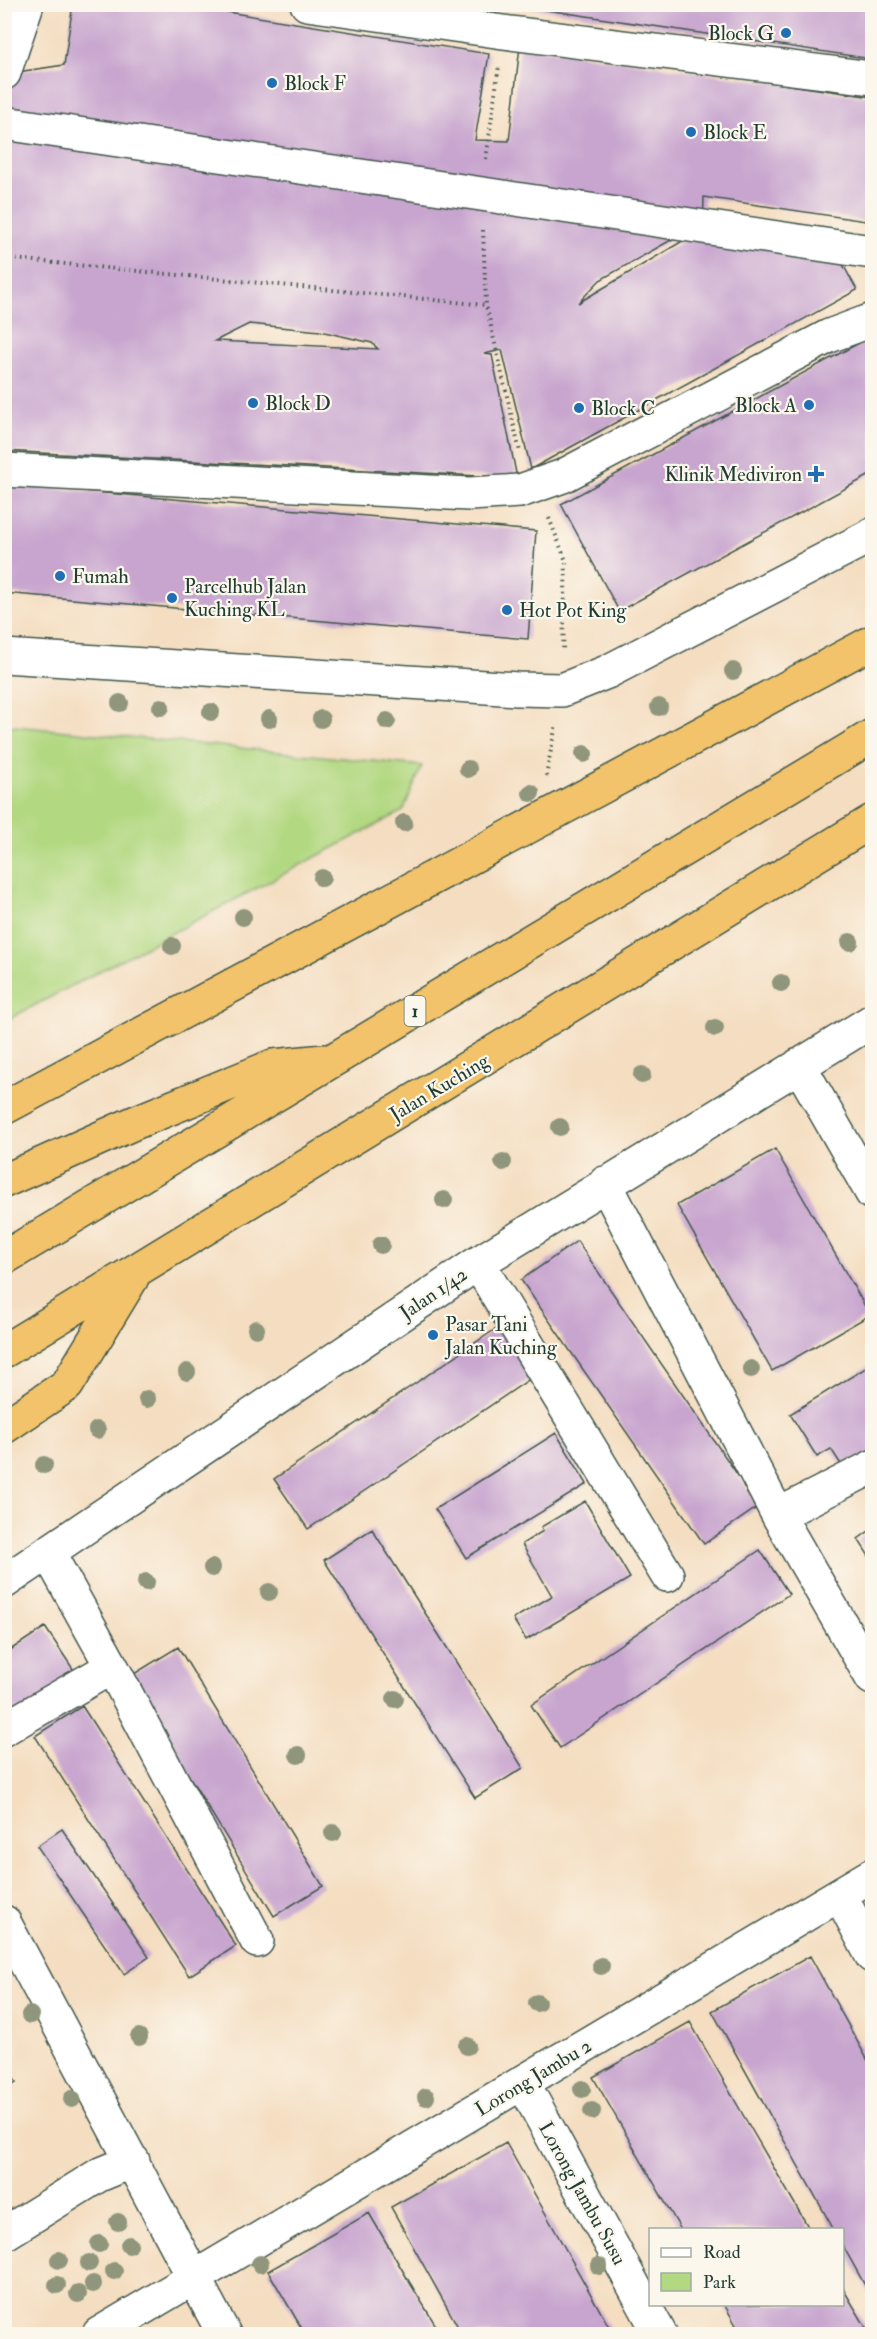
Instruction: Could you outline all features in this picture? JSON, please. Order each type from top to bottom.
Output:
[{"type":"highway","points":[[4,1108],[873,642]]},
{"type":"highway","name":"1","points":[[4,1258],[873,736]]},
{"type":"highway","name":"Jalan Kuching","points":[[4,1352],[873,821]]},
{"type":"highway","points":[[4,1181],[134,1123],[273,1066],[334,1060]]},
{"type":"highway","points":[[4,1427],[67,1385],[134,1273]]},
{"type":"street","points":[[4,73],[27,4]]},
{"type":"street","points":[[307,4],[503,32],[873,78]]},
{"type":"street","points":[[4,123],[873,252]]},
{"type":"street","points":[[4,470],[470,494],[520,491],[563,476],[829,336],[873,320]]},
{"type":"street","points":[[4,656],[562,690],[607,672],[873,536]]},
{"type":"street","name":"Jalan 1/42","points":[[4,1582],[478,1263],[605,1183],[873,1021]]},
{"type":"street","points":[[800,1065],[873,1193]]},
{"type":"street","points":[[605,1183],[778,1515],[873,1678]]},
{"type":"street","points":[[478,1263],[666,1575]]},
{"type":"street","points":[[778,1515],[873,1467]]},
{"type":"street","points":[[48,1552],[112,1667],[256,1941]]},
{"type":"street","points":[[4,1730],[112,1667]]},
{"type":"street","name":"Lorong Jambu 2","points":[[99,2334],[873,1875]]},
{"type":"street","points":[[840,1894],[873,1956]]},
{"type":"street","points":[[4,1922],[224,2334]]},
{"type":"street","name":"Lorong Jambu Susu","points":[[523,2083],[660,2334]]},
{"type":"street","points":[[4,2234],[99,2175],[133,2161]]},
{"type":"path","points":[[503,32],[481,193],[486,305],[525,474],[537,485],[566,561],[562,690]]},
{"type":"path","points":[[4,258],[486,305]]},
{"type":"green space","points":[[5,725],[422,766],[403,811],[5,1021]]},
{"type":"building","points":[[73,4],[177,4],[489,54],[475,140],[509,141],[520,46],[872,97],[872,222],[704,197],[703,230],[837,254],[857,290],[531,469],[502,350],[484,354],[492,355],[517,478],[4,451],[4,74],[64,65]],"holes":[[[686,239],[578,303],[600,280],[671,240]],[[249,324],[320,331],[372,343],[378,349],[215,341]]]},
{"type":"building","points":[[445,4],[496,4],[496,13]]},
{"type":"building","name":"Block G","points":[[527,4],[872,4],[872,59],[527,7]]},
{"type":"building","name":"Block A","points":[[872,336],[872,474],[619,611],[561,504]]},
{"type":"building","points":[[4,484],[536,531],[528,639],[4,593]]},
{"type":"building","points":[[775,1149],[870,1315],[772,1371],[677,1205]]},
{"type":"building","points":[[577,1241],[759,1506],[704,1544],[521,1280]]},
{"type":"building","points":[[506,1322],[540,1372],[308,1529],[274,1479]]},
{"type":"building","points":[[872,1364],[872,1456],[846,1472],[831,1449],[817,1457],[790,1414]]},
{"type":"building","points":[[556,1433],[587,1484],[466,1558],[435,1509]]},
{"type":"building","points":[[585,1501],[630,1578],[526,1640],[513,1619],[552,1596],[522,1544],[543,1531],[541,1527]]},
{"type":"building","points":[[372,1529],[523,1768],[475,1798],[324,1560]]},
{"type":"building","points":[[872,1529],[872,1561],[858,1539]]},
{"type":"building","points":[[760,1550],[789,1594],[560,1748],[531,1705]]},
{"type":"building","points":[[45,1627],[79,1678],[4,1728],[4,1654]]},
{"type":"building","points":[[178,1647],[323,1886],[274,1916],[129,1677]]},
{"type":"building","points":[[82,1706],[236,1946],[189,1976],[35,1736]]},
{"type":"building","points":[[62,1829],[149,1957],[124,1974],[37,1846]]},
{"type":"building","points":[[810,1956],[872,2068],[872,2298],[844,2248],[844,2228],[833,2228],[712,2011]]},
{"type":"building","points":[[690,2022],[809,2228],[680,2228],[593,2077]]},
{"type":"building","points":[[5,2065],[16,2082],[5,2090]]},
{"type":"building","points":[[506,2143],[613,2334],[462,2334],[391,2207]]},
{"type":"building","points":[[369,2213],[441,2334],[305,2334],[268,2271]]},
{"type":"building","points":[[844,2290],[870,2334],[741,2334],[725,2306],[844,2306]]},
{"type":"place","name":"Block G","points":[[786,33]]},
{"type":"place","name":"Block F","points":[[272,83]]},
{"type":"place","name":"Block E","points":[[691,132]]},
{"type":"place","name":"Block D","points":[[253,403]]},
{"type":"place","name":"Block A","points":[[809,405]]},
{"type":"place","name":"Block C","points":[[579,408]]},
{"type":"place","name":"Klinik Mediviron","points":[[816,474]]},
{"type":"place","name":"Fumah","points":[[60,576]]},
{"type":"place","name":"Parcelhub Jalan Kuching KL","points":[[172,598]]},
{"type":"place","name":"Hot Pot King","points":[[507,610]]},
{"type":"place","name":"Pasar Tani Jalan Kuching","points":[[433,1335]]}]
